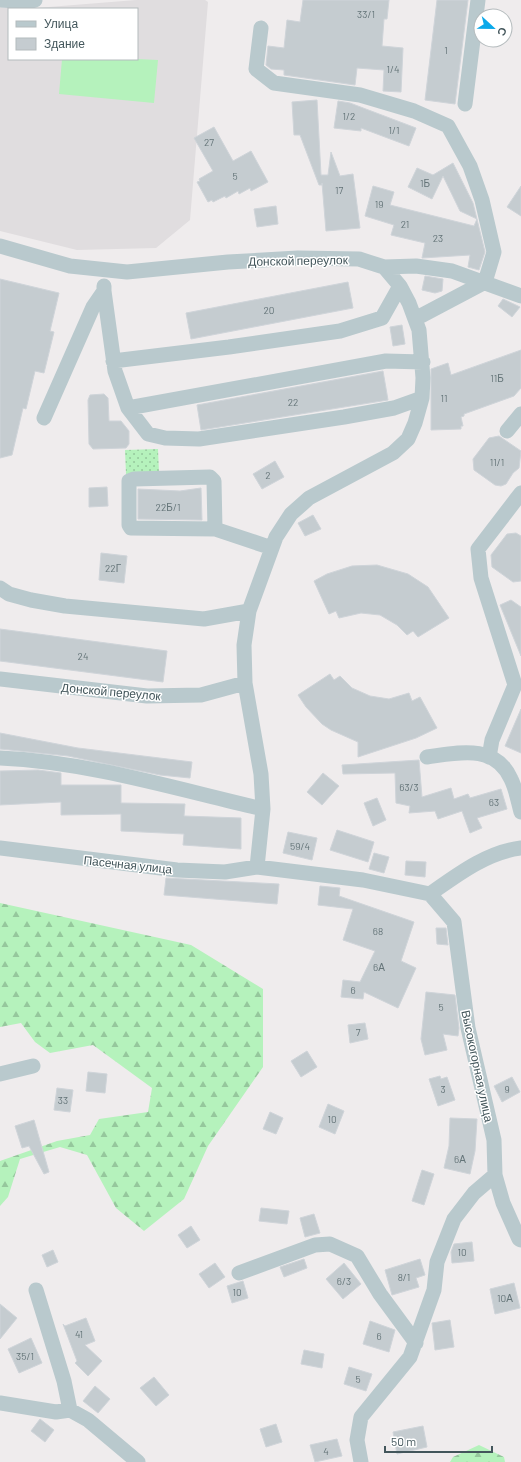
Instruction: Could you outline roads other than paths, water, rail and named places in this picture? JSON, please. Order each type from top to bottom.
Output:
[{"type":"street","points":[[2,0],[28,2],[35,0]]},
{"type":"street","points":[[465,104],[478,0]]},
{"type":"street","points":[[261,28],[256,69],[274,83],[360,95],[414,110],[448,126],[470,166],[482,200],[494,252],[485,282],[415,318]]},
{"type":"street","name":"Донской переулок","points":[[0,246],[70,266],[127,272],[228,262],[298,258],[359,259],[384,267]]},
{"type":"street","points":[[384,267],[416,266],[452,271],[521,296]]},
{"type":"street","points":[[384,267],[400,286],[410,303],[415,318],[423,362],[422,398],[415,423],[408,439],[393,453],[309,498],[291,514],[276,536],[250,611],[244,645],[245,683],[261,774],[263,809],[257,867],[362,880],[430,894],[462,871],[507,850],[521,848]]},
{"type":"street","points":[[103,269],[104,291],[115,371],[128,408],[148,434],[165,438],[199,439],[394,408],[422,398]]},
{"type":"street","points":[[113,361],[229,347],[340,331],[382,318],[400,286]]},
{"type":"street","points":[[44,418],[93,307],[104,291]]},
{"type":"street","points":[[128,408],[386,361],[423,362]]},
{"type":"street","points":[[507,431],[521,414]]},
{"type":"street","points":[[215,529],[214,481],[210,477],[134,479],[129,481],[130,527],[215,529],[272,548]]},
{"type":"street","points":[[489,757],[492,740],[517,687],[481,578],[478,554],[481,544],[521,493]]},
{"type":"street","points":[[0,588],[9,594],[58,605],[204,619],[250,611]]},
{"type":"street","name":"Донской переулок","points":[[0,679],[147,696],[200,695],[245,683]]},
{"type":"street","points":[[427,758],[468,752],[480,753],[489,757],[506,770],[512,780],[521,812]]},
{"type":"street","points":[[0,758],[23,759],[100,771],[263,809]]},
{"type":"street","name":"Пасечная улица","points":[[0,848],[177,870],[225,872],[257,867]]},
{"type":"street","name":"Высокогорная улица","points":[[430,894],[454,922],[468,1028],[494,1140],[495,1175],[503,1203],[520,1241]]},
{"type":"street","points":[[0,1074],[33,1066]]},
{"type":"street","points":[[361,1462],[357,1440],[360,1417],[410,1357],[434,1290],[437,1262],[454,1219],[474,1193],[495,1175]]},
{"type":"street","points":[[239,1273],[315,1245],[330,1244],[357,1256],[380,1294],[416,1342]]},
{"type":"street","points":[[36,1290],[64,1381],[70,1410]]},
{"type":"street","points":[[0,1403],[56,1412],[70,1410],[88,1420],[138,1462]]}]
